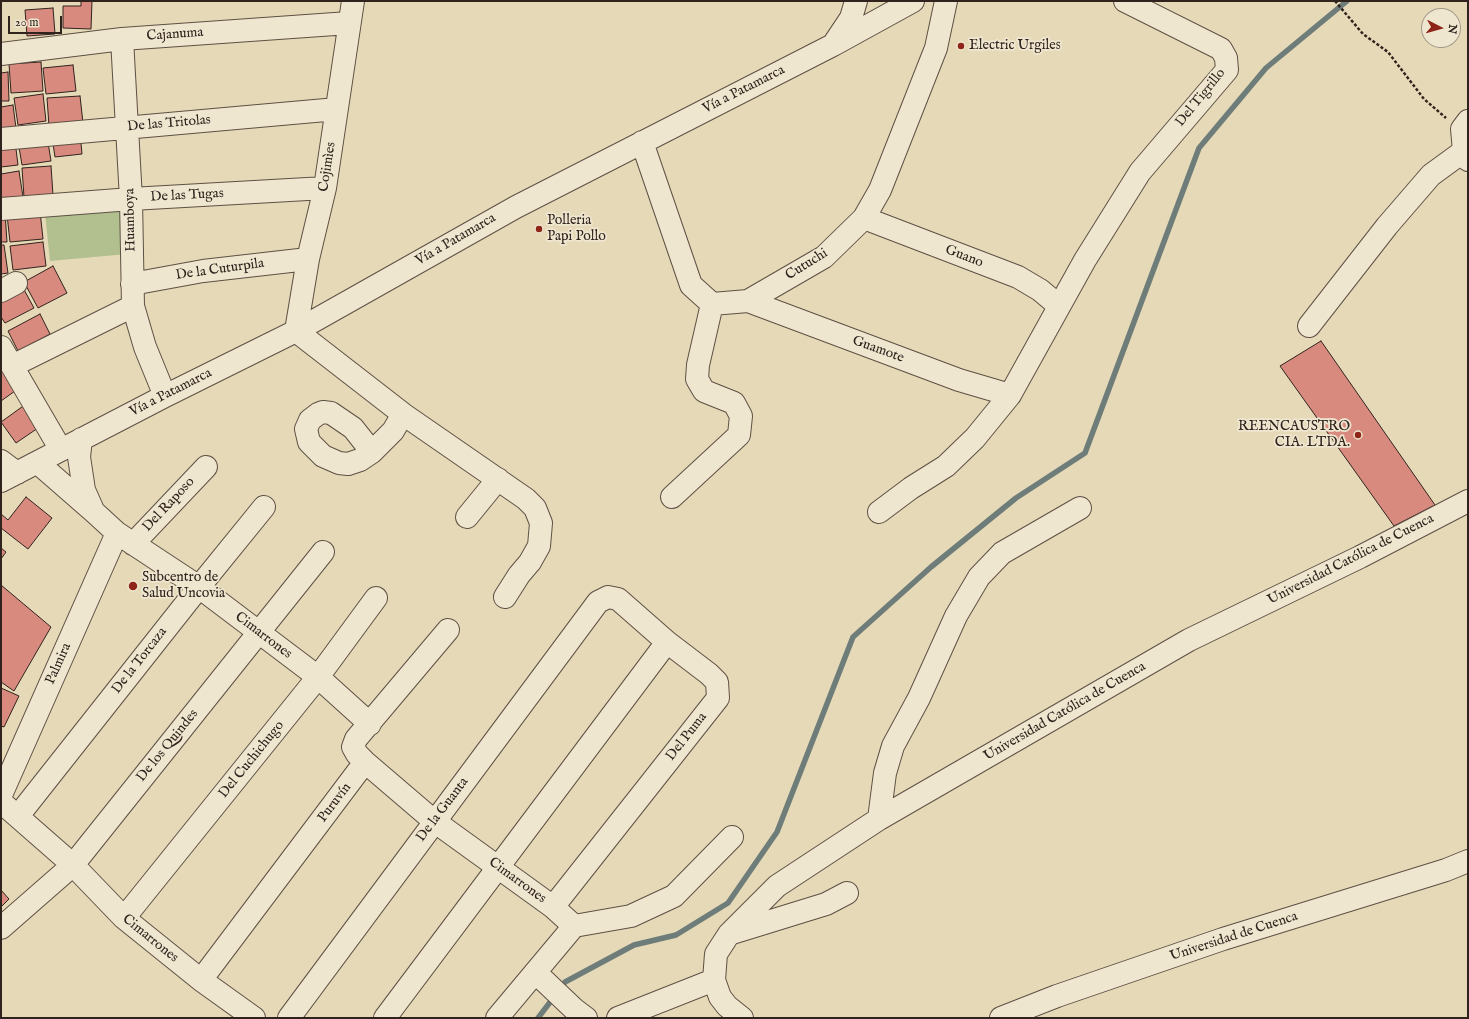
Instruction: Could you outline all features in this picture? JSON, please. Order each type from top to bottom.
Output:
[{"type":"street","name":"Cojimìes","points":[[296,331],[308,259],[325,188],[353,1]]},
{"type":"street","points":[[834,45],[851,18],[856,1]]},
{"type":"street","name":"Vía a Patamarca","points":[[6,472],[38,463],[165,396],[296,331],[516,207],[834,45],[913,1]]},
{"type":"street","name":"Cutuchi","points":[[712,304],[748,301],[824,257],[864,218],[880,190],[936,48],[946,1]]},
{"type":"street","name":"Del Tigrillo","points":[[879,512],[911,488],[946,466],[975,438],[1010,395],[1058,305],[1140,172],[1227,70],[1226,58],[1221,49],[1125,1]]},
{"type":"street","name":"Cajanuma","points":[[1,54],[122,39],[349,23]]},
{"type":"street","name":"Huamboya","points":[[122,39],[130,199],[133,306],[145,347],[165,396]]},
{"type":"street","name":"De las Tritolas","points":[[1,139],[337,109]]},
{"type":"street","points":[[1309,326],[1387,226],[1426,181],[1431,176],[1466,156],[1465,125]]},
{"type":"street","points":[[642,142],[691,285],[712,304],[698,365],[697,379],[704,391],[734,404],[741,416],[739,435],[672,497]]},
{"type":"street","name":"De las Tugas","points":[[1,209],[130,199],[325,188]]},
{"type":"street","name":"Guano","points":[[864,218],[1018,277],[1040,290],[1058,305]]},
{"type":"street","name":"De la Cuturpila","points":[[132,284],[203,271],[308,259]]},
{"type":"street","name":"Guamote","points":[[748,301],[959,380],[1010,395]]},
{"type":"street","points":[[12,366],[133,306]]},
{"type":"street","points":[[296,331],[403,414],[498,479],[526,499],[535,508],[541,523],[539,546],[530,562],[519,575],[505,598]]},
{"type":"street","points":[[1,347],[61,450]]},
{"type":"street","points":[[372,452],[393,431],[403,414]]},
{"type":"street","name":"Cimarrones","points":[[81,439],[79,457],[84,490],[93,511]]},
{"type":"street","name":"Cimarrones","points":[[38,463],[125,539],[199,587],[318,677],[370,724]]},
{"type":"street","name":"Del Raposo","points":[[125,539],[206,467]]},
{"type":"street","points":[[467,517],[498,479]]},
{"type":"street","name":"Universidad Católica de Cuenca","points":[[714,980],[716,954],[729,934],[777,886],[879,819],[1188,640],[1360,557],[1468,501]]},
{"type":"street","name":"De la Torcaza","points":[[18,816],[264,507]]},
{"type":"street","points":[[879,819],[885,773],[892,746],[918,698],[956,616],[979,577],[1002,553],[1080,508]]},
{"type":"street","name":"Palmira","points":[[1,796],[125,539]]},
{"type":"street","name":"De los Quindes","points":[[1,928],[73,865],[323,552]]},
{"type":"street","name":"Del Puma","points":[[553,907],[718,698],[717,682],[709,674],[667,642],[618,599],[608,597],[598,602]]},
{"type":"street","name":"Del Cuchichugo","points":[[124,918],[318,677],[376,598]]},
{"type":"street","name":"De la Guanta","points":[[289,1018],[598,602]]},
{"type":"street","points":[[365,762],[357,754],[353,747],[356,739],[448,630]]},
{"type":"street","points":[[385,1018],[667,642]]},
{"type":"street","name":"Cimarrones","points":[[365,762],[434,821],[553,907],[574,926]]},
{"type":"street","name":"Puruvín","points":[[201,980],[365,762]]},
{"type":"street","name":"Cimarrones","points":[[1,802],[73,865],[124,918],[201,980],[254,1018]]},
{"type":"street","points":[[498,1018],[543,980],[574,926],[631,916],[674,896],[732,837]]},
{"type":"street","name":"Universidad de Cuenca","points":[[1001,1018],[1057,996],[1223,939],[1446,870],[1468,861]]},
{"type":"street","points":[[729,934],[826,904],[847,893]]},
{"type":"street","points":[[543,980],[584,1016]]},
{"type":"street","points":[[618,1018],[714,980],[720,997],[727,1006],[742,1018]]},
{"type":"path","points":[[1335,1],[1363,34],[1388,52],[1424,98],[1442,115],[1465,125]]},
{"type":"green space","points":[[122,205],[127,254],[50,261],[45,213]]},
{"type":"building","points":[[81,1],[92,1],[91,29],[63,28],[63,6],[81,6]]},
{"type":"building","points":[[53,8],[55,34],[27,36],[25,10]]},
{"type":"building","points":[[41,62],[43,91],[11,93],[9,64]]},
{"type":"building","points":[[73,65],[76,91],[46,94],[43,68]]},
{"type":"building","points":[[8,72],[9,101],[1,101],[1,73]]},
{"type":"building","points":[[43,94],[46,121],[18,125],[14,98]]},
{"type":"building","points":[[80,96],[83,123],[49,126],[47,98]]},
{"type":"building","points":[[13,105],[16,128],[1,130],[1,107]]},
{"type":"building","points":[[80,133],[82,154],[55,157],[52,137]]},
{"type":"building","points":[[47,136],[51,161],[22,165],[18,141]]},
{"type":"building","points":[[15,141],[18,165],[1,167],[1,143]]},
{"type":"building","points":[[51,166],[53,195],[24,197],[22,168]]},
{"type":"building","points":[[19,171],[23,197],[1,201],[1,174]]},
{"type":"building","points":[[40,211],[43,239],[10,242],[7,215]]},
{"type":"building","points":[[1,213],[5,213],[7,242],[1,242]]},
{"type":"building","points":[[43,242],[46,266],[13,270],[10,246]]},
{"type":"building","points":[[1,245],[4,245],[8,273],[1,274]]},
{"type":"building","points":[[53,266],[67,293],[38,308],[24,282]]},
{"type":"building","points":[[22,286],[34,308],[5,323],[1,317],[1,297]]},
{"type":"building","points":[[40,314],[50,334],[18,351],[8,331]]},
{"type":"building","name":"REENCAUSTRO CIA. LTDA.","points":[[1321,341],[1435,505],[1394,526],[1280,366]]},
{"type":"building","points":[[1,366],[22,386],[1,401]]},
{"type":"building","points":[[26,404],[41,426],[16,443],[1,422]]},
{"type":"building","points":[[26,497],[52,518],[28,549],[1,528],[1,514],[8,520]]},
{"type":"building","points":[[1,548],[6,552],[1,559]]},
{"type":"building","points":[[1,585],[51,627],[14,691],[1,682]]},
{"type":"building","points":[[1,688],[19,696],[4,727],[1,726]]},
{"type":"building","points":[[1,890],[9,899],[1,907]]},
{"type":"waterway","points":[[560,989],[565,982],[634,945],[676,935],[728,903],[777,832],[853,637],[931,567],[1016,498],[1085,453],[1199,148],[1266,68],[1347,1]]},
{"type":"waterway","points":[[538,1018],[554,997]]},
{"type":"place","name":"Electric Urgiles","points":[[961,46]]},
{"type":"place","name":"Polleria Papi Pollo","points":[[539,229]]},
{"type":"place","name":"REENCAUSTRO CIA. LTDA.","points":[[1358,435]]},
{"type":"place","name":"Subcentro de Salud Uncovia","points":[[133,586]]}]
